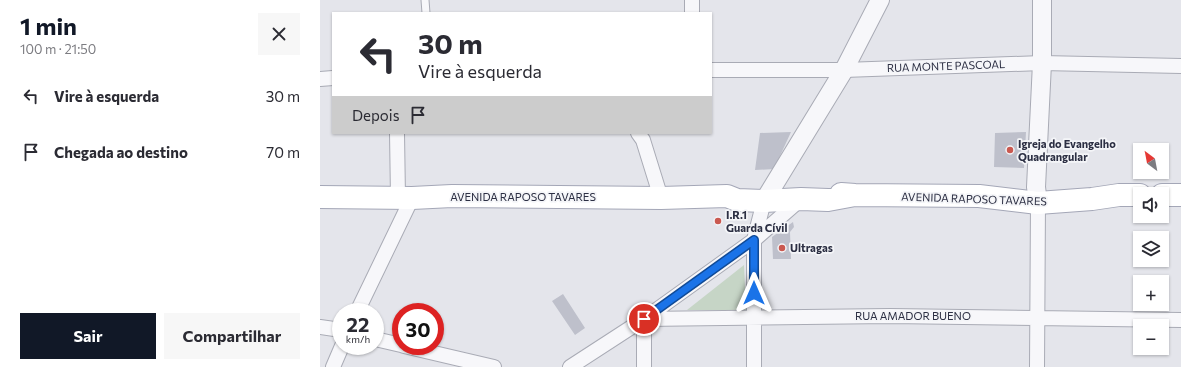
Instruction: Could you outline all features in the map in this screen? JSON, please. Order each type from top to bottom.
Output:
[{"type":"main road","name":"AVENIDA RAPOSO TAVARES","points":[[767,197],[821,191],[855,195],[979,196],[997,187],[1037,195]]},
{"type":"main road","points":[[1037,195],[1095,188],[1130,195]]},
{"type":"main road","name":"AVENIDA RAPOSO TAVARES","points":[[320,197],[405,198],[460,196],[661,198],[727,196],[734,193],[767,197],[828,200],[855,195]]},
{"type":"main road","points":[[1169,195],[1181,194]]},
{"type":"street","points":[[692,0],[692,12]]},
{"type":"street","points":[[754,367],[754,240],[767,197],[844,70],[880,0]]},
{"type":"street","points":[[1037,367],[1037,195],[1042,63],[1042,0]]},
{"type":"street","name":"RUA MONTE PASCOAL","points":[[712,70],[844,70],[1042,63],[1181,66]]},
{"type":"street","points":[[320,79],[332,78]]},
{"type":"street","points":[[361,303],[405,198],[397,134]]},
{"type":"street","points":[[639,134],[643,140],[661,198]]},
{"type":"street","points":[[570,367],[644,319],[754,240],[801,199]]},
{"type":"street","name":"RUA AMADOR BUENO","points":[[644,319],[890,316],[1181,320]]},
{"type":"street","points":[[644,319],[644,367]]},
{"type":"street","points":[[320,327],[332,329]]},
{"type":"street","points":[[333,367],[338,355]]},
{"type":"street","points":[[436,355],[474,365],[494,367]]},
{"type":"lane","points":[[425,0],[426,12]]},
{"type":"green space","points":[[744,265],[746,310],[687,310]]},
{"type":"building","points":[[791,132],[774,169],[755,170],[760,133]]},
{"type":"building","name":"Igreja do Evangelho Quadrangular","points":[[1026,132],[1024,168],[994,167],[995,133]]},
{"type":"building","name":"Ultragas","points":[[793,222],[794,227],[790,232],[791,259],[773,259],[772,237]]},
{"type":"building","points":[[563,294],[585,328],[575,335],[552,301]]},
{"type":"place","name":"Igreja do Evangelho Quadrangular","points":[[1010,150]]},
{"type":"place","name":"I.R.1 Guarda Cívil","points":[[718,221]]},
{"type":"place","name":"Ultragas","points":[[782,248]]},
{"type":"route","points":[[644,319],[754,240],[754,293]]}]
